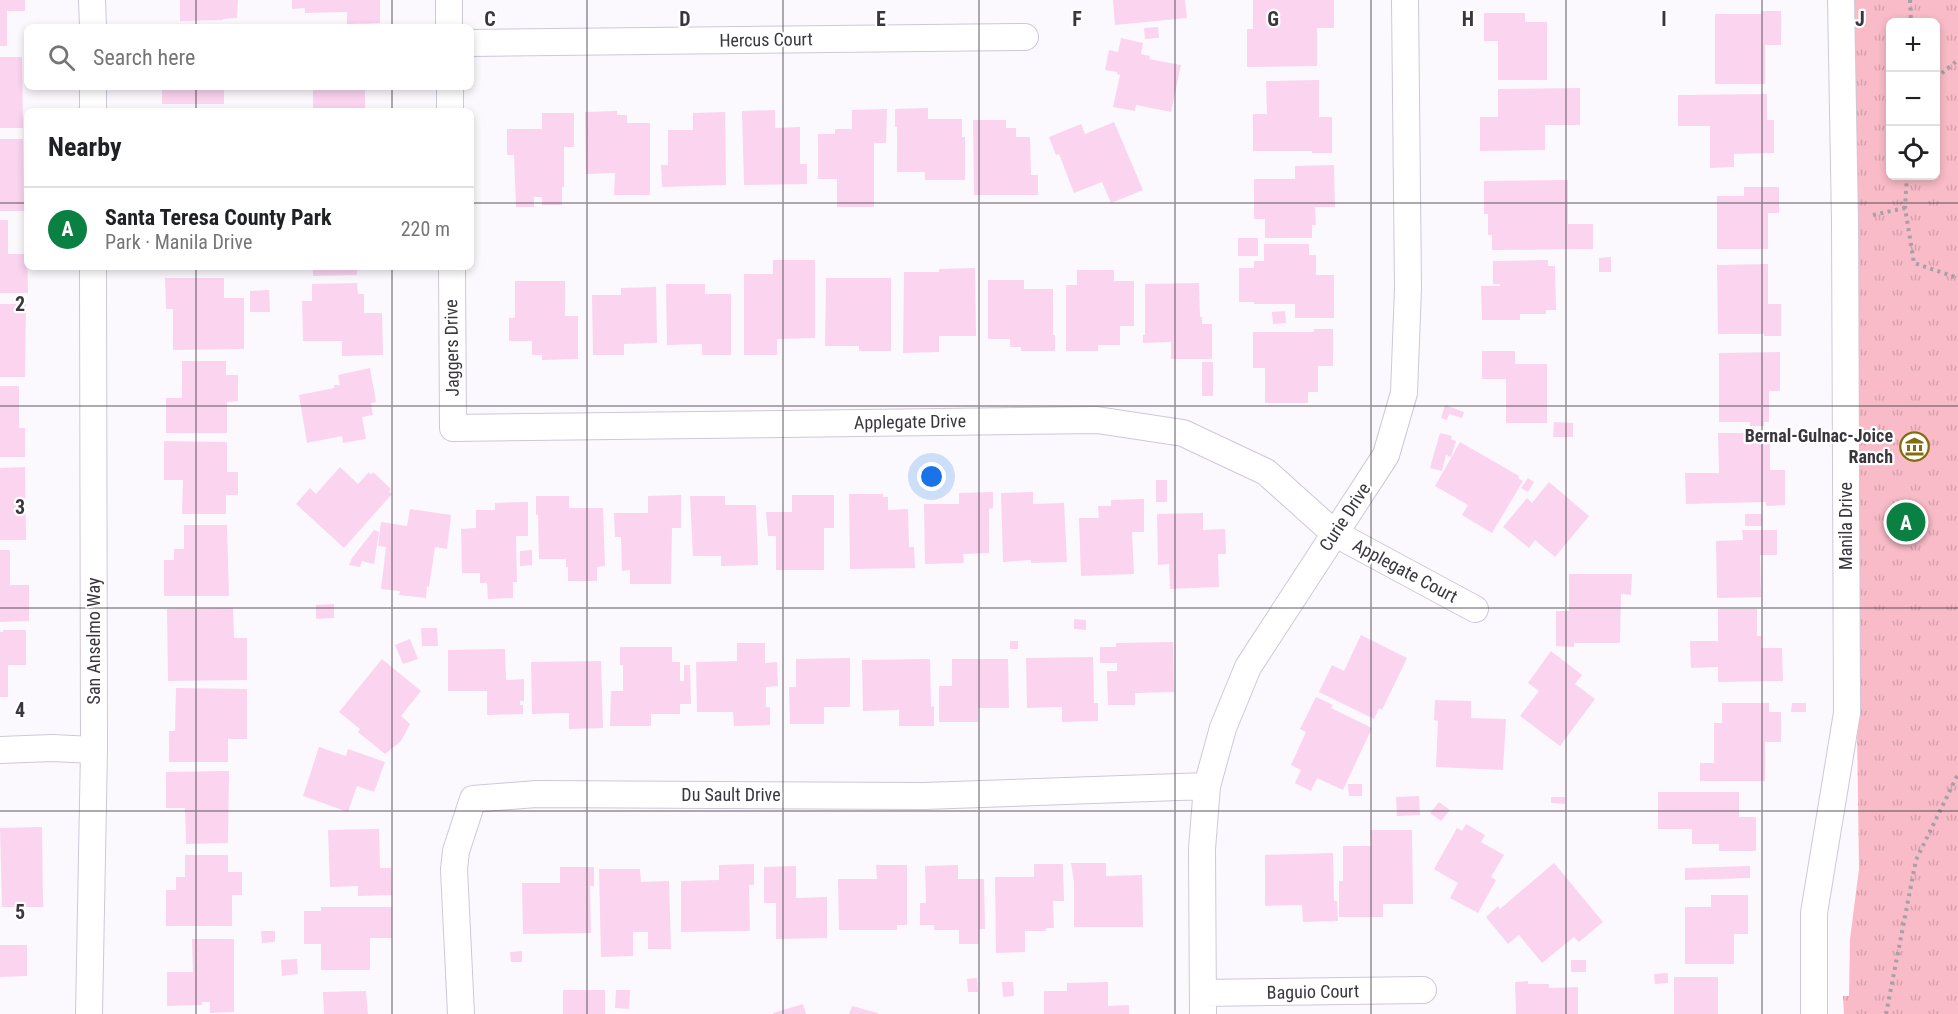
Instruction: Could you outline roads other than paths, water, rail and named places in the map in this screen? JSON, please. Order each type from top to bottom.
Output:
[{"type":"street","points":[[93,0],[93,24]]},
{"type":"street","points":[[449,0],[449,24]]},
{"type":"street","name":"Curie Drive","points":[[1203,1004],[1202,849],[1207,786],[1223,728],[1248,667],[1386,455],[1404,393],[1408,288],[1405,0]]},
{"type":"street","name":"Manila Drive","points":[[1814,1014],[1814,913],[1847,713],[1845,221],[1841,0]]},
{"type":"street","name":"Hercus Court","points":[[474,43],[1025,37]]},
{"type":"street","points":[[93,90],[93,108]]},
{"type":"street","points":[[450,90],[450,108]]},
{"type":"street","name":"San Anselmo Way","points":[[88,1014],[94,750],[93,270]]},
{"type":"street","name":"Jaggers Drive","points":[[452,270],[453,428]]},
{"type":"street","name":"Applegate Drive","points":[[453,428],[1097,420],[1183,433],[1266,472],[1334,533]]},
{"type":"street","name":"Applegate Court","points":[[1334,533],[1475,609]]},
{"type":"street","points":[[0,750],[52,748],[94,750]]},
{"type":"street","name":"Du Sault Drive","points":[[461,1014],[454,869],[456,851],[473,799],[536,794],[924,796],[1207,786]]},
{"type":"street","name":"Baguio Court","points":[[1203,1004],[1423,990]]},
{"type":"place","name":"Bernal-Gulnac-Joice Ranch","points":[[1914,446]]},
{"type":"place","name":"Santa Teresa County Park","points":[[1906,522]]}]
